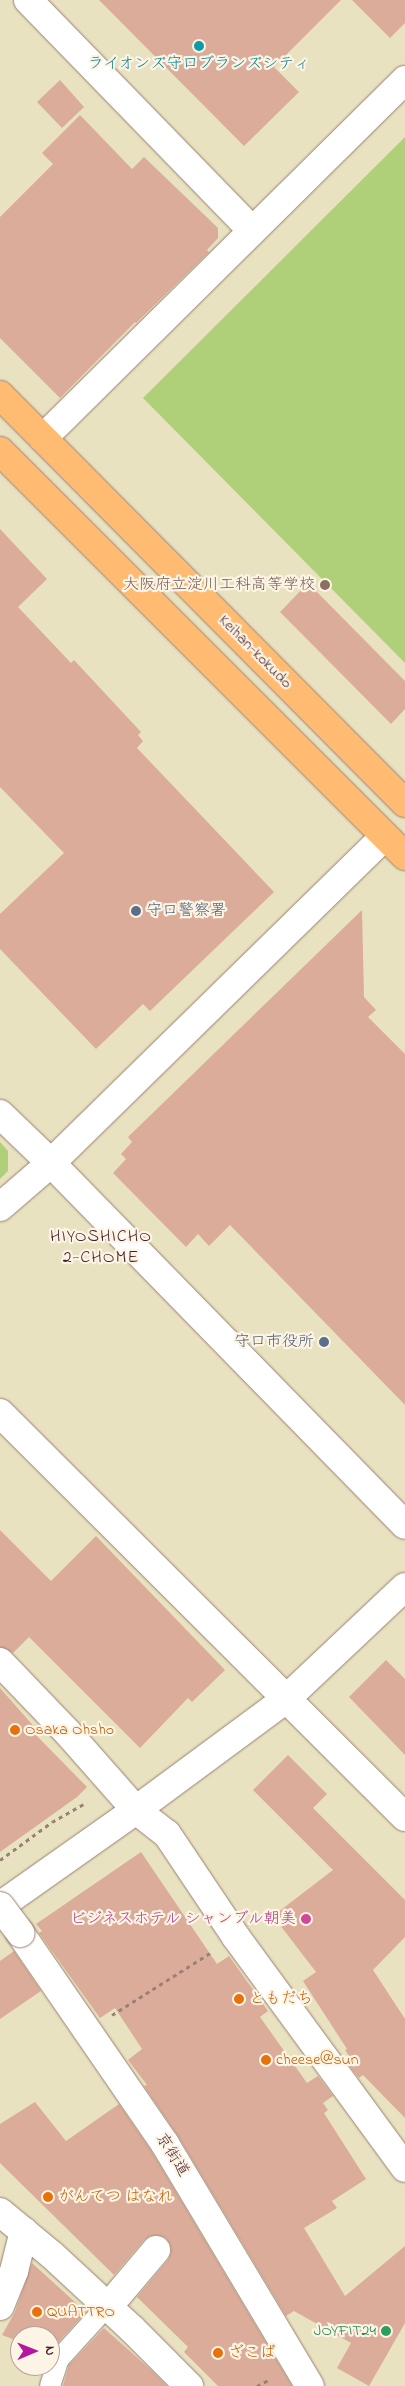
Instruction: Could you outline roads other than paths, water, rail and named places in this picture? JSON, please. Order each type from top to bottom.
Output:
[{"type":"highway","name":"Keihan-kokudo","points":[[0,395],[405,804]]},
{"type":"highway","points":[[4,463],[405,856]]},
{"type":"street","points":[[28,0],[252,230]]},
{"type":"street","points":[[43,438],[405,80]]},
{"type":"street","points":[[0,1207],[50,1163],[385,836]]},
{"type":"street","points":[[0,1114],[405,1525]]},
{"type":"street","points":[[0,1413],[405,1817]]},
{"type":"street","points":[[0,1906],[136,1810],[286,1699],[405,1587]]},
{"type":"street","points":[[0,1662],[68,1733],[136,1810],[167,1834],[236,1937],[405,2168]]},
{"type":"street","name":"京街道","points":[[0,1906],[165,2144],[310,2386]]},
{"type":"street","points":[[0,2212],[112,2300],[190,2386]]},
{"type":"street","points":[[0,2306],[14,2271],[24,2232]]},
{"type":"street","points":[[112,2300],[156,2250]]},
{"type":"lane","points":[[50,2386],[59,2359],[112,2300]]},
{"type":"place","name":"ライオンズ守口ブランズシティ","points":[[199,46]]},
{"type":"place","name":"大阪府立淀川工科高等学校","points":[[325,585]]},
{"type":"place","name":"守口警察署","points":[[136,911]]},
{"type":"place","name":"守口市役所","points":[[324,1342]]},
{"type":"place","name":"Osaka Ohsho","points":[[15,1730]]},
{"type":"place","name":"ビジネスホテル シャンブル朝美","points":[[306,1919]]},
{"type":"place","name":"ともだち","points":[[239,1999]]},
{"type":"place","name":"cheese@sun","points":[[266,2060]]},
{"type":"place","name":"がんてつ はなれ","points":[[48,2197]]},
{"type":"place","name":"QUATTRO","points":[[37,2312]]},
{"type":"place","name":"JOYFIT24","points":[[386,2331]]},
{"type":"place","name":"ざこば","points":[[218,2353]]},
{"type":"district","name":"HIYOSHICHO 2-CHOME","points":[[101,1248]]}]
